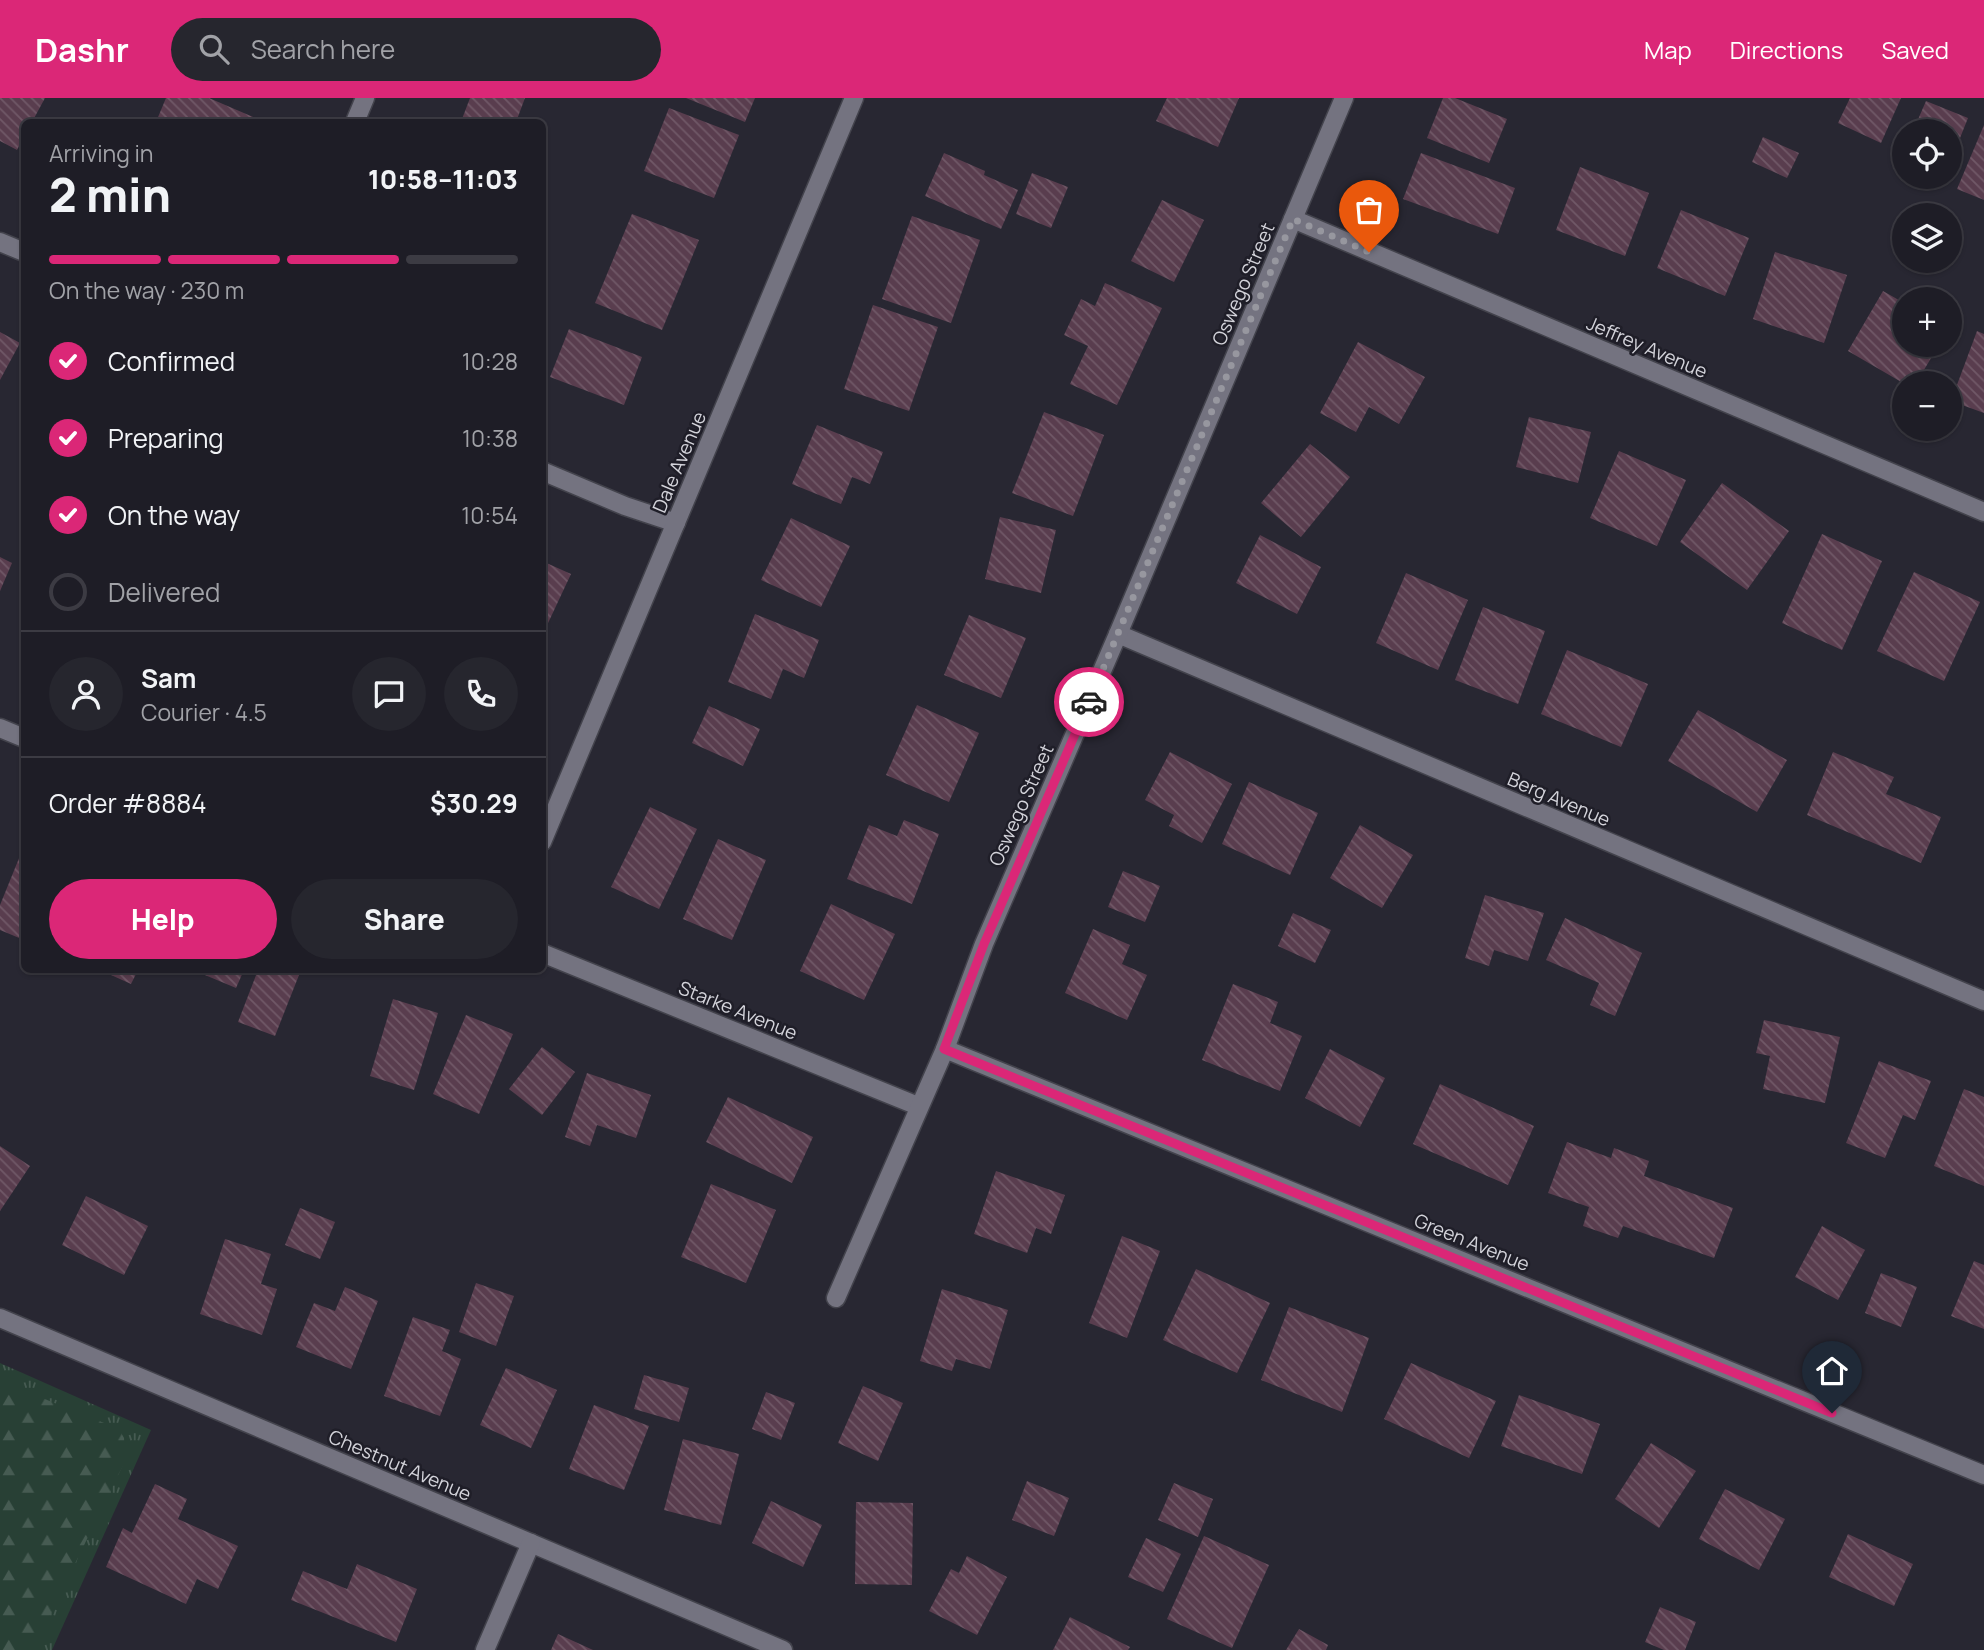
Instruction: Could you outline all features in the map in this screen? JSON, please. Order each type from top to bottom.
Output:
[{"type":"street","points":[[356,119],[366,98]]},
{"type":"street","name":"Dale Avenue","points":[[546,832],[854,98]]},
{"type":"street","name":"Oswego Street","points":[[836,1298],[944,1049],[984,944],[1344,98]]},
{"type":"street","name":"Jeffrey Avenue","points":[[1293,219],[1984,512]]},
{"type":"street","points":[[0,242],[21,251]]},
{"type":"street","points":[[546,473],[625,506],[676,523]]},
{"type":"street","name":"Berg Avenue","points":[[1118,634],[1984,1001]]},
{"type":"street","points":[[0,728],[21,737]]},
{"type":"street","name":"Starke Avenue","points":[[546,955],[918,1106]]},
{"type":"street","name":"Green Avenue","points":[[944,1049],[1984,1475]]},
{"type":"street","name":"Chestnut Avenue","points":[[0,1318],[783,1650]]},
{"type":"street","points":[[485,1650],[531,1543]]},
{"type":"green space","points":[[0,1363],[151,1430],[52,1650],[0,1650]]},
{"type":"green space","points":[[0,1381],[119,1429],[124,1438],[125,1461],[33,1650],[0,1650]]},
{"type":"building","points":[[0,98],[45,98],[34,119],[21,119],[21,142],[17,150],[0,141]]},
{"type":"building","points":[[166,98],[209,98],[258,119],[157,119]]},
{"type":"building","points":[[470,98],[525,98],[517,119],[462,119]]},
{"type":"building","points":[[686,98],[755,98],[745,122]]},
{"type":"building","points":[[1167,98],[1239,98],[1218,147],[1156,121]]},
{"type":"building","points":[[1443,98],[1455,98],[1507,119],[1489,163],[1427,138]]},
{"type":"building","points":[[1850,98],[1901,98],[1881,143],[1838,123]]},
{"type":"building","points":[[1926,101],[1968,118],[1962,133],[1962,119],[1918,119]]},
{"type":"building","points":[[669,108],[739,135],[714,198],[644,171]]},
{"type":"building","points":[[1984,125],[1984,200],[1957,189],[1962,189],[1962,177]]},
{"type":"building","points":[[1763,137],[1799,153],[1787,178],[1752,162]]},
{"type":"building","points":[[944,153],[985,171],[984,175],[1018,190],[1001,229],[925,196]]},
{"type":"building","points":[[1421,153],[1515,188],[1498,234],[1403,199]]},
{"type":"building","points":[[1580,167],[1649,193],[1625,256],[1556,230]]},
{"type":"building","points":[[1032,173],[1068,187],[1051,228],[1016,214]]},
{"type":"building","points":[[1162,200],[1204,220],[1174,282],[1131,261]]},
{"type":"building","points":[[1681,210],[1749,238],[1725,296],[1657,268]]},
{"type":"building","points":[[632,214],[699,240],[662,330],[595,303]]},
{"type":"building","points":[[912,216],[980,240],[951,323],[882,299]]},
{"type":"building","points":[[1775,252],[1847,275],[1824,343],[1753,319]]},
{"type":"building","points":[[1105,283],[1162,308],[1117,405],[1070,384],[1088,346],[1064,335],[1081,299],[1095,306]]},
{"type":"building","points":[[1883,291],[1892,296],[1892,357],[1932,357],[1923,371],[1892,371],[1892,377],[1848,351]]},
{"type":"building","points":[[873,305],[938,327],[909,411],[844,389]]},
{"type":"building","points":[[569,329],[642,357],[624,405],[550,377]]},
{"type":"building","points":[[1977,331],[1984,334],[1984,413],[1962,405],[1962,371]]},
{"type":"building","points":[[0,332],[20,343],[0,380]]},
{"type":"building","points":[[1358,342],[1425,377],[1399,424],[1369,407],[1356,432],[1320,413]]},
{"type":"building","points":[[1044,412],[1104,435],[1073,516],[1012,493]]},
{"type":"building","points":[[1529,417],[1591,432],[1578,483],[1516,467]]},
{"type":"building","points":[[817,425],[883,452],[870,484],[852,477],[841,504],[792,484]]},
{"type":"building","points":[[1310,444],[1350,477],[1301,537],[1261,503]]},
{"type":"building","points":[[1619,451],[1686,480],[1657,546],[1590,518]]},
{"type":"building","points":[[1722,483],[1789,531],[1747,590],[1680,542]]},
{"type":"building","points":[[1000,517],[1056,530],[1041,593],[985,579]]},
{"type":"building","points":[[791,518],[850,546],[821,607],[761,580]]},
{"type":"building","points":[[1822,534],[1882,561],[1842,650],[1782,623]]},
{"type":"building","points":[[1260,535],[1321,567],[1297,614],[1236,583]]},
{"type":"building","points":[[0,557],[12,563],[0,591]]},
{"type":"building","points":[[546,563],[571,574],[546,627]]},
{"type":"building","points":[[1914,572],[1980,602],[1944,681],[1877,651]]},
{"type":"building","points":[[1406,573],[1468,600],[1438,670],[1376,643]]},
{"type":"building","points":[[1483,607],[1545,631],[1518,704],[1455,680]]},
{"type":"building","points":[[755,614],[819,640],[804,678],[783,669],[771,699],[728,682]]},
{"type":"building","points":[[969,615],[1026,638],[1001,698],[944,675]]},
{"type":"building","points":[[1567,650],[1648,684],[1621,747],[1541,714]]},
{"type":"building","points":[[917,705],[979,733],[949,802],[886,775]]},
{"type":"building","points":[[709,706],[760,729],[743,766],[692,743]]},
{"type":"building","points":[[1698,710],[1787,760],[1757,812],[1668,761]]},
{"type":"building","points":[[1170,752],[1232,784],[1202,843],[1169,826],[1174,815],[1145,800]]},
{"type":"building","points":[[1833,752],[1894,777],[1886,794],[1941,817],[1921,863],[1807,815]]},
{"type":"building","points":[[1249,782],[1318,813],[1290,875],[1222,844]]},
{"type":"building","points":[[650,807],[697,829],[659,909],[611,887]]},
{"type":"building","points":[[904,820],[939,834],[912,904],[847,879],[869,825],[897,836]]},
{"type":"building","points":[[1360,825],[1413,855],[1382,908],[1330,878]]},
{"type":"building","points":[[718,839],[766,860],[732,940],[683,919]]},
{"type":"building","points":[[21,853],[21,939],[0,930],[0,905]]},
{"type":"building","points":[[1123,871],[1160,886],[1145,922],[1108,907]]},
{"type":"building","points":[[1485,895],[1544,913],[1528,961],[1494,950],[1489,966],[1465,958]]},
{"type":"building","points":[[831,904],[895,934],[864,1000],[800,971]]},
{"type":"building","points":[[1293,913],[1331,930],[1315,963],[1278,946]]},
{"type":"building","points":[[1565,918],[1642,953],[1615,1016],[1590,1005],[1599,983],[1546,960]]},
{"type":"building","points":[[1093,929],[1130,945],[1122,964],[1147,975],[1127,1020],[1065,993]]},
{"type":"building","points":[[107,973],[136,973],[131,984]]},
{"type":"building","points":[[200,973],[243,973],[236,988]]},
{"type":"building","points":[[257,973],[300,973],[275,1036],[238,1022]]},
{"type":"building","points":[[1233,984],[1278,1002],[1270,1023],[1302,1036],[1280,1091],[1202,1060]]},
{"type":"building","points":[[393,999],[438,1013],[414,1090],[370,1076]]},
{"type":"building","points":[[466,1015],[513,1034],[479,1114],[433,1094]]},
{"type":"building","points":[[1764,1020],[1840,1037],[1825,1103],[1763,1089],[1770,1056],[1756,1053]]},
{"type":"building","points":[[542,1047],[575,1072],[542,1115],[509,1089]]},
{"type":"building","points":[[1330,1049],[1385,1078],[1360,1127],[1305,1098]]},
{"type":"building","points":[[1879,1061],[1931,1081],[1915,1120],[1903,1115],[1885,1158],[1846,1143]]},
{"type":"building","points":[[587,1073],[651,1095],[636,1138],[597,1125],[590,1146],[565,1137]]},
{"type":"building","points":[[1440,1084],[1534,1126],[1508,1185],[1413,1144]]},
{"type":"building","points":[[1964,1089],[1984,1097],[1984,1186],[1934,1166]]},
{"type":"building","points":[[728,1097],[813,1137],[792,1183],[706,1142]]},
{"type":"building","points":[[1567,1142],[1611,1158],[1614,1148],[1649,1161],[1644,1176],[1733,1208],[1714,1258],[1623,1226],[1618,1238],[1583,1226],[1589,1207],[1548,1193]]},
{"type":"building","points":[[0,1146],[30,1166],[0,1211]]},
{"type":"building","points":[[996,1171],[1065,1195],[1051,1234],[1036,1228],[1027,1253],[974,1234]]},
{"type":"building","points":[[711,1184],[776,1210],[746,1283],[681,1257]]},
{"type":"building","points":[[86,1196],[148,1226],[124,1275],[62,1245]]},
{"type":"building","points":[[300,1208],[335,1222],[320,1259],[285,1245]]},
{"type":"building","points":[[1822,1226],[1865,1250],[1838,1300],[1795,1277]]},
{"type":"building","points":[[1122,1236],[1160,1251],[1127,1338],[1089,1323]]},
{"type":"building","points":[[225,1239],[271,1254],[261,1284],[277,1289],[262,1335],[200,1314]]},
{"type":"building","points":[[1974,1261],[1984,1265],[1984,1329],[1951,1316]]},
{"type":"building","points":[[1196,1269],[1270,1303],[1237,1373],[1163,1340]]},
{"type":"building","points":[[1881,1273],[1917,1287],[1901,1327],[1865,1313]]},
{"type":"building","points":[[476,1283],[514,1296],[496,1346],[459,1332]]},
{"type":"building","points":[[345,1287],[378,1301],[351,1369],[296,1347],[314,1303],[335,1311]]},
{"type":"building","points":[[942,1289],[1008,1310],[990,1369],[956,1359],[952,1371],[920,1361]]},
{"type":"building","points":[[1289,1307],[1369,1338],[1342,1412],[1261,1380]]},
{"type":"building","points":[[413,1317],[450,1330],[442,1351],[461,1359],[440,1416],[384,1396]]},
{"type":"building","points":[[1411,1363],[1496,1401],[1469,1458],[1384,1419]]},
{"type":"building","points":[[506,1368],[557,1390],[531,1448],[480,1425]]},
{"type":"building","points":[[644,1375],[689,1388],[679,1422],[634,1409]]},
{"type":"building","points":[[863,1386],[903,1403],[878,1461],[838,1443]]},
{"type":"building","points":[[766,1392],[795,1403],[781,1440],[752,1429]]},
{"type":"building","points":[[1519,1395],[1600,1424],[1582,1474],[1501,1446]]},
{"type":"building","points":[[594,1405],[649,1426],[624,1490],[569,1469]]},
{"type":"building","points":[[683,1439],[739,1454],[721,1525],[664,1510]]},
{"type":"building","points":[[1651,1443],[1696,1471],[1659,1528],[1615,1499]]},
{"type":"building","points":[[1027,1481],[1069,1498],[1054,1536],[1012,1520]]},
{"type":"building","points":[[1174,1483],[1213,1499],[1198,1537],[1158,1520]]},
{"type":"building","points":[[155,1484],[187,1499],[178,1519],[238,1546],[218,1589],[197,1579],[186,1604],[106,1567],[123,1528],[132,1533]]},
{"type":"building","points":[[1725,1489],[1785,1519],[1759,1570],[1699,1539]]},
{"type":"building","points":[[771,1501],[822,1525],[803,1567],[752,1543]]},
{"type":"building","points":[[856,1502],[913,1503],[912,1585],[855,1584]]},
{"type":"building","points":[[1848,1534],[1913,1564],[1894,1606],[1829,1577]]},
{"type":"building","points":[[1204,1536],[1269,1565],[1232,1648],[1167,1619]]},
{"type":"building","points":[[1146,1538],[1181,1554],[1163,1592],[1128,1577]]},
{"type":"building","points":[[967,1556],[1007,1577],[977,1635],[929,1611],[951,1569],[959,1573]]},
{"type":"building","points":[[357,1564],[417,1589],[396,1642],[291,1600],[303,1571],[347,1589]]},
{"type":"building","points":[[1660,1607],[1696,1622],[1685,1650],[1664,1650],[1645,1642]]},
{"type":"building","points":[[1070,1617],[1130,1647],[1128,1650],[1053,1650]]},
{"type":"building","points":[[1299,1629],[1328,1645],[1326,1650],[1286,1650]]},
{"type":"building","points":[[558,1634],[593,1650],[551,1650]]},
{"type":"way so far","points":[[1089,702],[1293,219],[1369,252]]},
{"type":"route","points":[[1089,702],[984,944],[944,1049],[1832,1413]]}]
